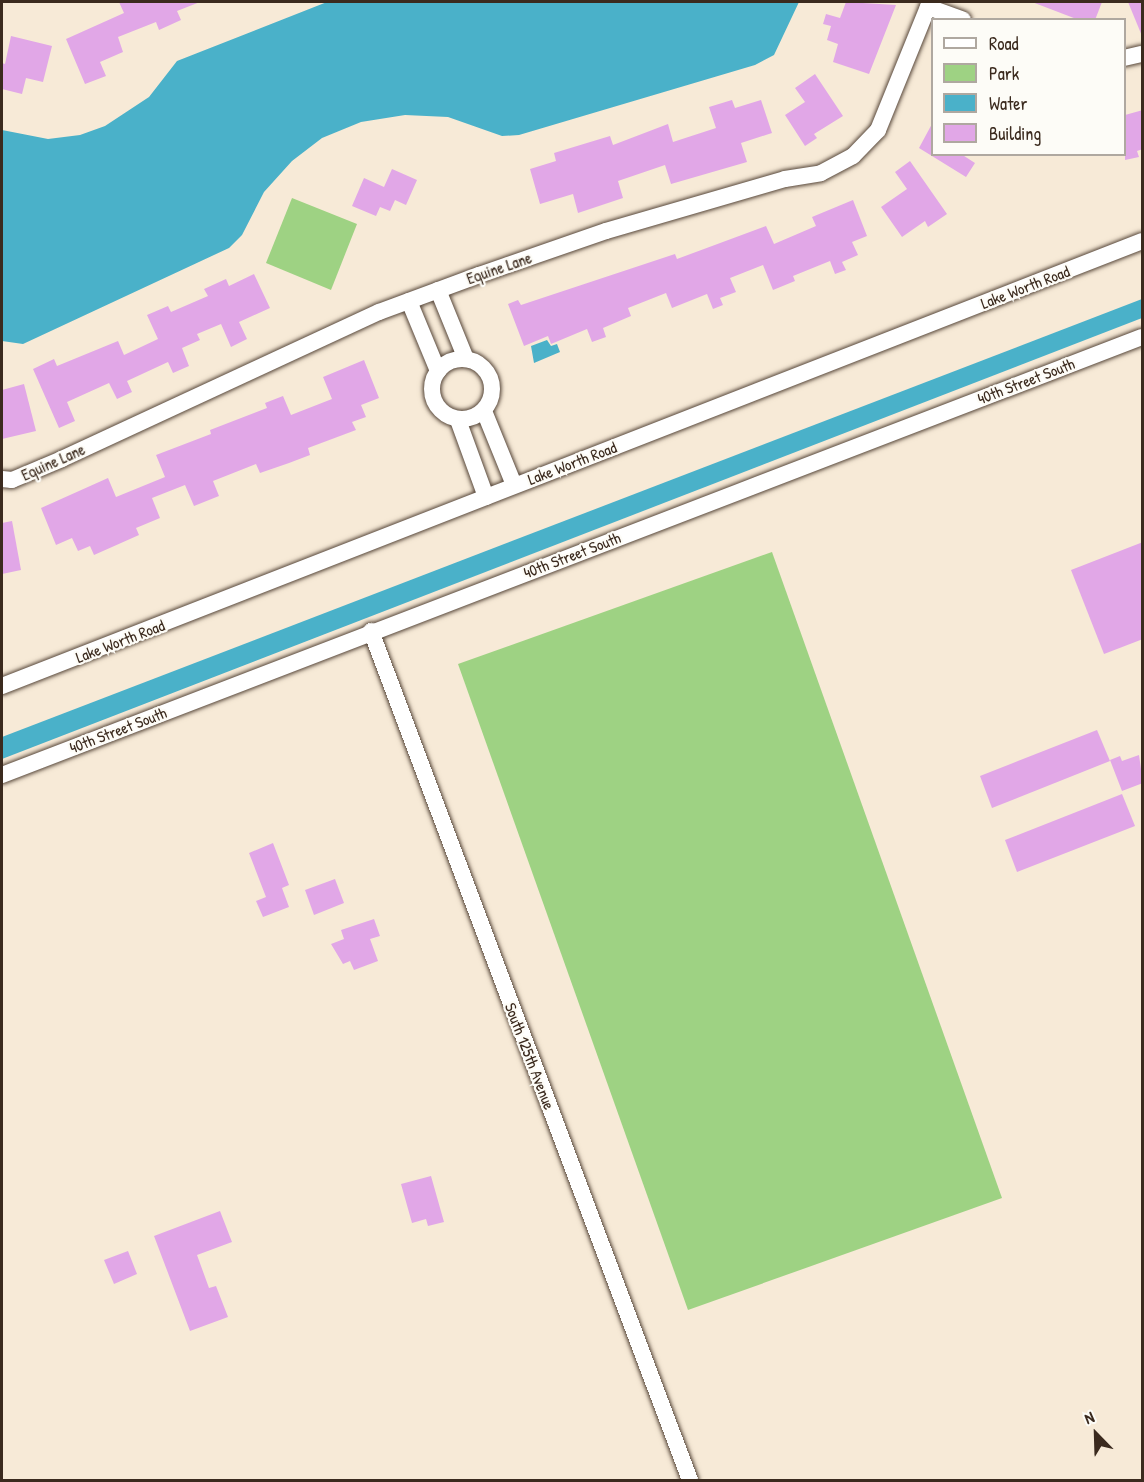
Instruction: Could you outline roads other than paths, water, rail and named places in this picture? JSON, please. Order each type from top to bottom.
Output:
[{"type":"street","name":"Equine Lane","points":[[2,479],[12,480],[62,459],[409,301],[438,290],[606,231],[785,179],[821,173],[853,156],[878,130],[929,4],[959,18]]},
{"type":"street","points":[[1126,58],[1143,54]]},
{"type":"street","name":"Lake Worth Road","points":[[2,686],[1143,241]]},
{"type":"street","points":[[438,290],[466,359]]},
{"type":"street","points":[[409,301],[438,371]]},
{"type":"street","name":"40th Street South","points":[[2,775],[371,631],[1143,337]]},
{"type":"street","points":[[466,359],[483,367],[493,384],[493,393],[484,411],[467,420],[458,420],[440,410],[434,401],[432,390],[438,371],[446,364],[466,359]]},
{"type":"street","points":[[484,411],[514,485]]},
{"type":"street","points":[[458,420],[486,496]]},
{"type":"street","name":"South 125th Avenue","points":[[371,631],[690,1480]]},
{"type":"water","points":[[327,2],[799,2],[774,55],[755,65],[519,135],[502,136],[448,117],[405,115],[361,122],[322,138],[292,161],[264,192],[242,235],[229,248],[23,344],[2,341],[2,130],[48,139],[80,135],[105,126],[149,97],[177,61]]},
{"type":"water","points":[[1142,299],[1142,318],[2,759],[2,737]]},
{"type":"water","points":[[547,340],[551,346],[557,344],[560,352],[534,363],[531,346]]}]
